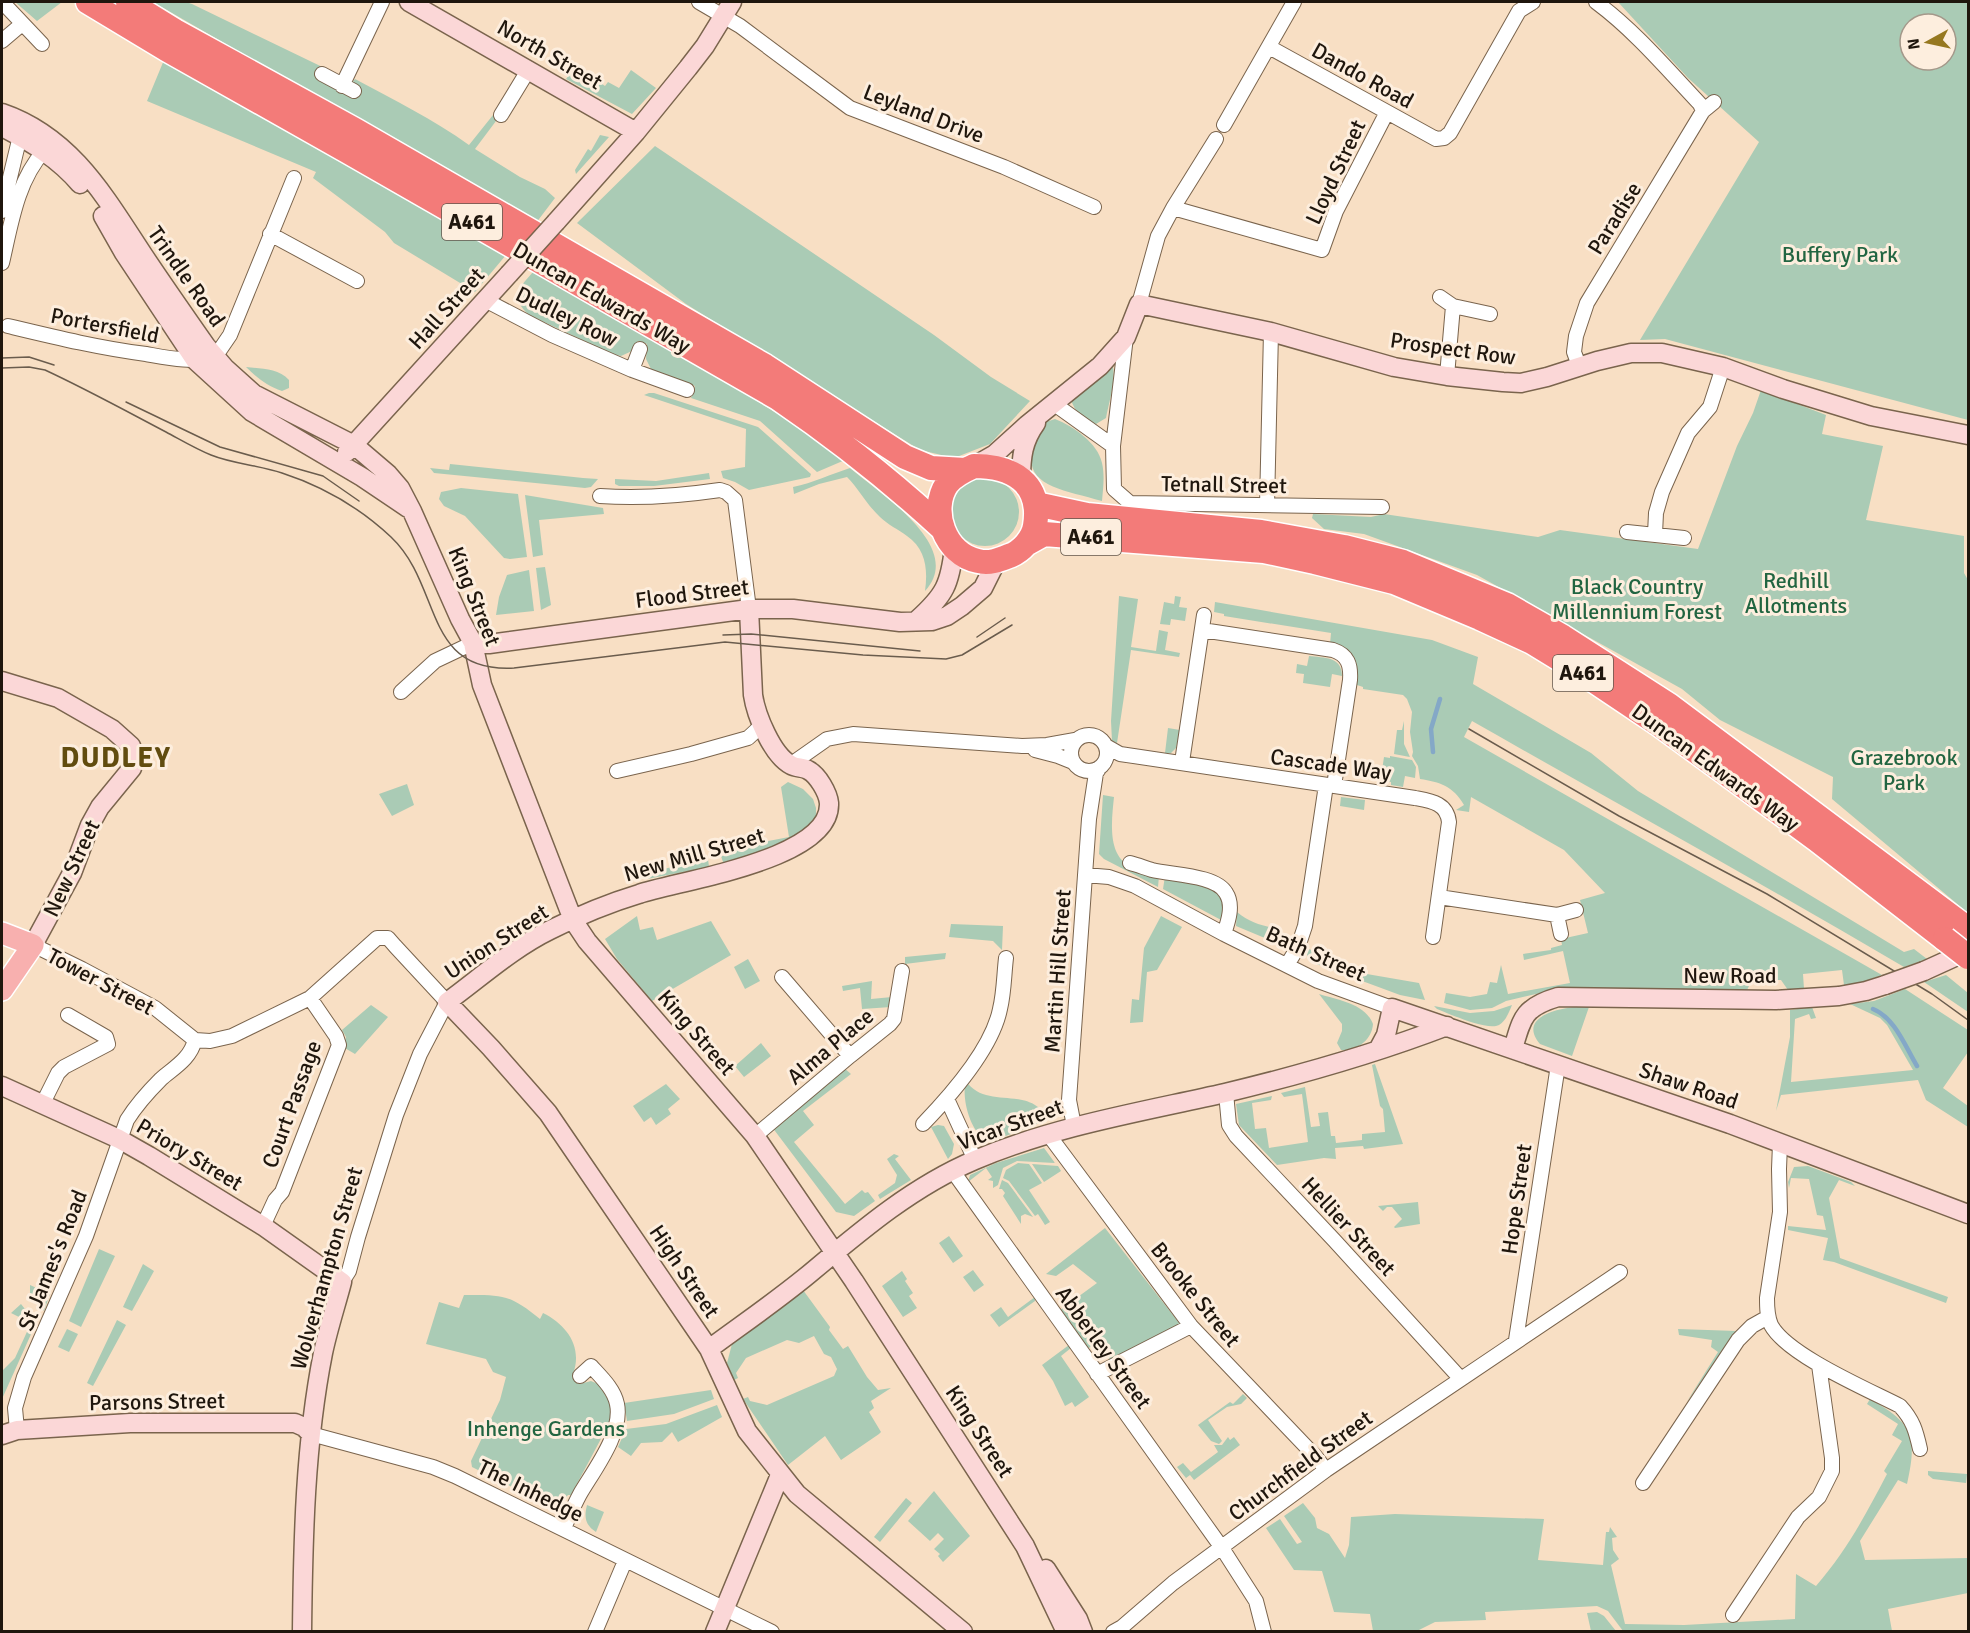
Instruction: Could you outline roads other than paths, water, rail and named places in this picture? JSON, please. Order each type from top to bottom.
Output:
[{"type":"highway","name":"Duncan Edwards Way","points":[[87,2],[778,398],[882,474],[948,538]]},
{"type":"highway","name":"Duncan Edwards Way","points":[[128,2],[765,366],[905,457],[931,468],[970,468]]},
{"type":"highway","name":"A461","points":[[948,538],[971,559],[980,562],[996,562],[1017,554],[1035,528],[1036,504],[1031,492],[1021,479],[1006,469],[986,466],[970,468]]},
{"type":"highway","points":[[948,538],[939,512],[941,494],[949,481],[970,468]]},
{"type":"highway","name":"Duncan Edwards Way","points":[[1036,504],[1088,516],[1261,532],[1344,547],[1403,562],[1507,604],[1669,705],[1968,928]]},
{"type":"highway","name":"Duncan Edwards Way","points":[[1026,544],[1044,534],[1264,551],[1394,582],[1480,618],[1532,642],[1660,725],[1816,839],[1968,957]]},
{"type":"main road","name":"Tower Street","points":[[2,933],[33,945]]},
{"type":"main road","name":"New Street","points":[[2,990],[33,945]]},
{"type":"street","points":[[322,74],[348,88],[382,2]]},
{"type":"street","name":"North Street","points":[[409,2],[636,132]]},
{"type":"street","name":"Leyland Drive","points":[[699,2],[727,9],[740,26],[850,108],[1004,167],[1094,207]]},
{"type":"street","points":[[1224,125],[1294,2]]},
{"type":"street","points":[[1516,6],[1533,2]]},
{"type":"street","name":"Paradise","points":[[1579,366],[1574,352],[1576,336],[1587,303],[1709,107],[1700,104],[1616,17],[1596,2]]},
{"type":"street","points":[[6,6],[42,44]]},
{"type":"street","name":"Dando Road","points":[[1269,47],[1436,139],[1444,138],[1450,133],[1516,6]]},
{"type":"street","name":"Hall Street","points":[[338,463],[636,132],[699,53],[727,9]]},
{"type":"street","points":[[2,41],[22,24]]},
{"type":"street","points":[[501,115],[528,69]]},
{"type":"street","name":"Lloyd Street","points":[[1173,208],[1322,250],[1336,211],[1387,112]]},
{"type":"street","points":[[2,114],[29,133],[2,211]]},
{"type":"street","name":"Trindle Road","points":[[2,127],[29,133],[62,147],[96,184],[150,266],[225,368],[254,394],[354,445]]},
{"type":"street","name":"Trindle Road","points":[[29,133],[42,140],[44,151],[70,172],[88,194],[195,360],[252,412],[338,463]]},
{"type":"street","points":[[970,468],[994,454],[1100,366],[1126,337],[1139,304],[1158,236],[1216,139]]},
{"type":"street","points":[[2,263],[25,178],[44,151]]},
{"type":"street","points":[[215,357],[230,335],[294,178]]},
{"type":"street","points":[[270,234],[357,281]]},
{"type":"street","points":[[150,266],[166,300],[196,350],[195,360]]},
{"type":"street","points":[[1440,297],[1453,306],[1490,314]]},
{"type":"street","name":"Dudley Row","points":[[485,300],[552,335],[632,370],[687,390]]},
{"type":"street","name":"Prospect Row","points":[[1139,304],[1270,332],[1394,367],[1447,376],[1521,383],[1631,353],[1662,353],[1723,368],[1871,416],[1968,435]]},
{"type":"street","points":[[1447,376],[1453,306]]},
{"type":"street","name":"Portersfield","points":[[8,326],[98,347],[195,360],[215,357]]},
{"type":"street","points":[[1267,506],[1270,332]]},
{"type":"street","name":"Tetnall Street","points":[[1126,337],[1113,446],[1114,489],[1130,503],[1382,507]]},
{"type":"street","name":"Dudley Row","points":[[632,370],[640,349]]},
{"type":"street","points":[[1655,534],[1656,513],[1662,492],[1688,433],[1710,407],[1723,368]]},
{"type":"street","points":[[1049,407],[1113,446]]},
{"type":"street","points":[[1021,479],[1021,455],[1028,434],[1049,407]]},
{"type":"street","name":"King Street","points":[[354,445],[388,474],[400,488],[473,643],[482,685],[573,920],[587,940],[755,1136],[834,1252],[1080,1631]]},
{"type":"street","points":[[338,463],[412,511]]},
{"type":"street","points":[[600,496],[627,498],[676,496],[720,490],[735,500],[749,609],[753,695],[762,725],[774,748],[790,765],[827,739],[853,734],[1022,746],[1047,745],[1092,734],[1099,737],[1106,746]]},
{"type":"street","points":[[1627,532],[1684,538]]},
{"type":"street","points":[[917,620],[940,599],[951,574],[948,538]]},
{"type":"street","name":"Flood Street","points":[[473,643],[489,644],[749,609],[793,609],[900,622],[932,621],[947,616],[983,588],[996,562]]},
{"type":"street","points":[[1182,762],[1204,615]]},
{"type":"street","points":[[1202,630],[1333,650],[1341,653],[1351,669],[1305,926],[1298,947],[1287,965]]},
{"type":"street","points":[[401,692],[435,661],[473,643]]},
{"type":"street","name":"New Street","points":[[2,681],[58,698],[112,729],[131,746],[135,757],[132,768],[95,816],[72,873],[33,945]]},
{"type":"street","points":[[617,771],[748,738],[762,725]]},
{"type":"street","name":"Martin Hill Street","points":[[1075,740],[1070,754],[1086,793],[1089,819]]},
{"type":"street","points":[[1022,746],[1058,756],[1089,771],[1120,754]]},
{"type":"street","name":"Cascade Way","points":[[1106,746],[1120,754],[1415,798],[1440,804],[1449,816],[1449,822],[1433,937]]},
{"type":"street","name":"Martin Hill Street","points":[[1074,1126],[1069,1100],[1089,819],[1096,773],[1103,764],[1106,746]]},
{"type":"street","name":"New Mill Street","points":[[573,920],[637,894],[767,860],[810,838],[824,824],[829,813],[829,801],[818,779],[808,770],[790,765]]},
{"type":"street","points":[[1130,863],[1152,870],[1207,880],[1226,891],[1230,912],[1224,934]]},
{"type":"street","name":"Bath Street","points":[[1085,875],[1109,877],[1135,886],[1318,981],[1392,1008]]},
{"type":"street","points":[[1439,897],[1557,915],[1576,909]]},
{"type":"street","points":[[1557,915],[1561,934]]},
{"type":"street","name":"Union Street","points":[[447,1002],[513,953],[549,930],[573,920]]},
{"type":"street","name":"High Street","points":[[310,998],[370,943],[377,938],[388,938],[548,1113],[709,1349],[747,1431],[780,1474],[797,1494],[963,1632]]},
{"type":"street","name":"Tower Street","points":[[33,945],[155,1008],[195,1040]]},
{"type":"street","name":"New Road","points":[[1513,1049],[1519,1028],[1528,1010],[1544,1001],[1558,997],[1776,1000],[1839,996],[1885,985],[1924,971],[1968,951]]},
{"type":"street","points":[[923,1124],[947,1099],[990,1039],[1000,1010],[1006,958]]},
{"type":"street","name":"Alma Place","points":[[755,1136],[890,1024],[894,1019],[902,971]]},
{"type":"street","points":[[782,977],[850,1056]]},
{"type":"street","points":[[195,1040],[210,1041],[232,1036],[310,998]]},
{"type":"street","name":"Court Passage","points":[[263,1226],[274,1200],[282,1192],[339,1045],[336,1036],[310,998]]},
{"type":"street","name":"Wolverhampton Street","points":[[302,1632],[305,1499],[311,1434],[323,1352],[342,1282],[349,1271],[396,1115],[420,1054],[447,1002]]},
{"type":"street","points":[[1378,1050],[1386,1035],[1392,1008]]},
{"type":"street","name":"Shaw Road","points":[[1392,1008],[1780,1144],[1968,1214]]},
{"type":"street","points":[[42,1105],[58,1073],[64,1067],[108,1044],[106,1037],[68,1015]]},
{"type":"street","name":"Vicar Street","points":[[709,1349],[793,1287],[884,1213],[952,1170],[1074,1126],[1226,1093],[1331,1066],[1447,1026]]},
{"type":"street","name":"St James's Road","points":[[9,1432],[17,1397],[86,1236],[115,1158],[119,1139],[137,1104],[160,1080],[185,1060],[195,1040]]},
{"type":"street","name":"Hope Street","points":[[1516,1340],[1558,1065]]},
{"type":"street","name":"Priory Street","points":[[2,1086],[119,1139],[263,1226],[342,1282]]},
{"type":"street","name":"Hellier Street","points":[[1226,1093],[1229,1125],[1236,1136],[1460,1378]]},
{"type":"street","points":[[947,1099],[975,1160]]},
{"type":"street","name":"Brooke Street","points":[[1048,1134],[1191,1326],[1326,1470]]},
{"type":"street","points":[[1780,1144],[1780,1212],[1768,1286],[1768,1317],[1777,1334],[1820,1365],[1900,1406],[1910,1416],[1915,1426],[1920,1449]]},
{"type":"street","name":"Abberley Street","points":[[952,1170],[1222,1548],[1256,1600],[1264,1632]]},
{"type":"street","name":"Churchfield Street","points":[[1118,1630],[1173,1583],[1326,1470],[1620,1272]]},
{"type":"street","points":[[1643,1483],[1738,1340],[1752,1326],[1768,1317]]},
{"type":"street","points":[[1097,1374],[1191,1326]]},
{"type":"street","points":[[1733,1615],[1798,1517],[1819,1497],[1832,1471],[1820,1365]]},
{"type":"street","points":[[564,1528],[579,1496],[607,1448],[618,1416],[614,1395],[591,1366],[580,1376]]},
{"type":"street","name":"Parsons Street","points":[[9,1432],[130,1423],[295,1424],[304,1427],[311,1434]]},
{"type":"street","name":"The Inhedge","points":[[311,1434],[433,1467],[564,1528],[625,1561],[722,1622],[772,1632]]},
{"type":"street","points":[[722,1622],[780,1474]]},
{"type":"street","points":[[595,1632],[625,1561]]},
{"type":"waterway","points":[[1433,752],[1431,729],[1440,699]]},
{"type":"waterway","points":[[1873,1009],[1881,1013],[1893,1026],[1917,1066]]},
{"type":"tram line","points":[[2,358],[29,357],[54,365]]},
{"type":"tram line","points":[[2,368],[29,367],[45,370],[205,453],[282,473],[311,484],[340,499],[366,516],[391,537],[407,557],[419,579],[448,642],[463,657],[484,666],[514,668],[725,642],[863,655],[946,659],[962,655],[1012,625]]},
{"type":"tram line","points":[[126,402],[220,447],[323,476],[359,501]]},
{"type":"tram line","points":[[977,637],[1005,618]]},
{"type":"tram line","points":[[723,635],[751,634],[920,651]]},
{"type":"tram line","points":[[1469,729],[1619,816],[1767,894],[1932,994],[1968,1020]]},
{"type":"district","name":"DUDLEY","points":[[116,757]]},
{"type":"park label","name":"Buffery Park","points":[[1840,254]]},
{"type":"park label","name":"Redhill Allotments","points":[[1796,592]]},
{"type":"park label","name":"Black Country Millennium Forest","points":[[1637,598]]},
{"type":"park label","name":"Grazebrook Park","points":[[1904,770]]},
{"type":"park label","name":"Inhenge Gardens","points":[[546,1428]]}]
